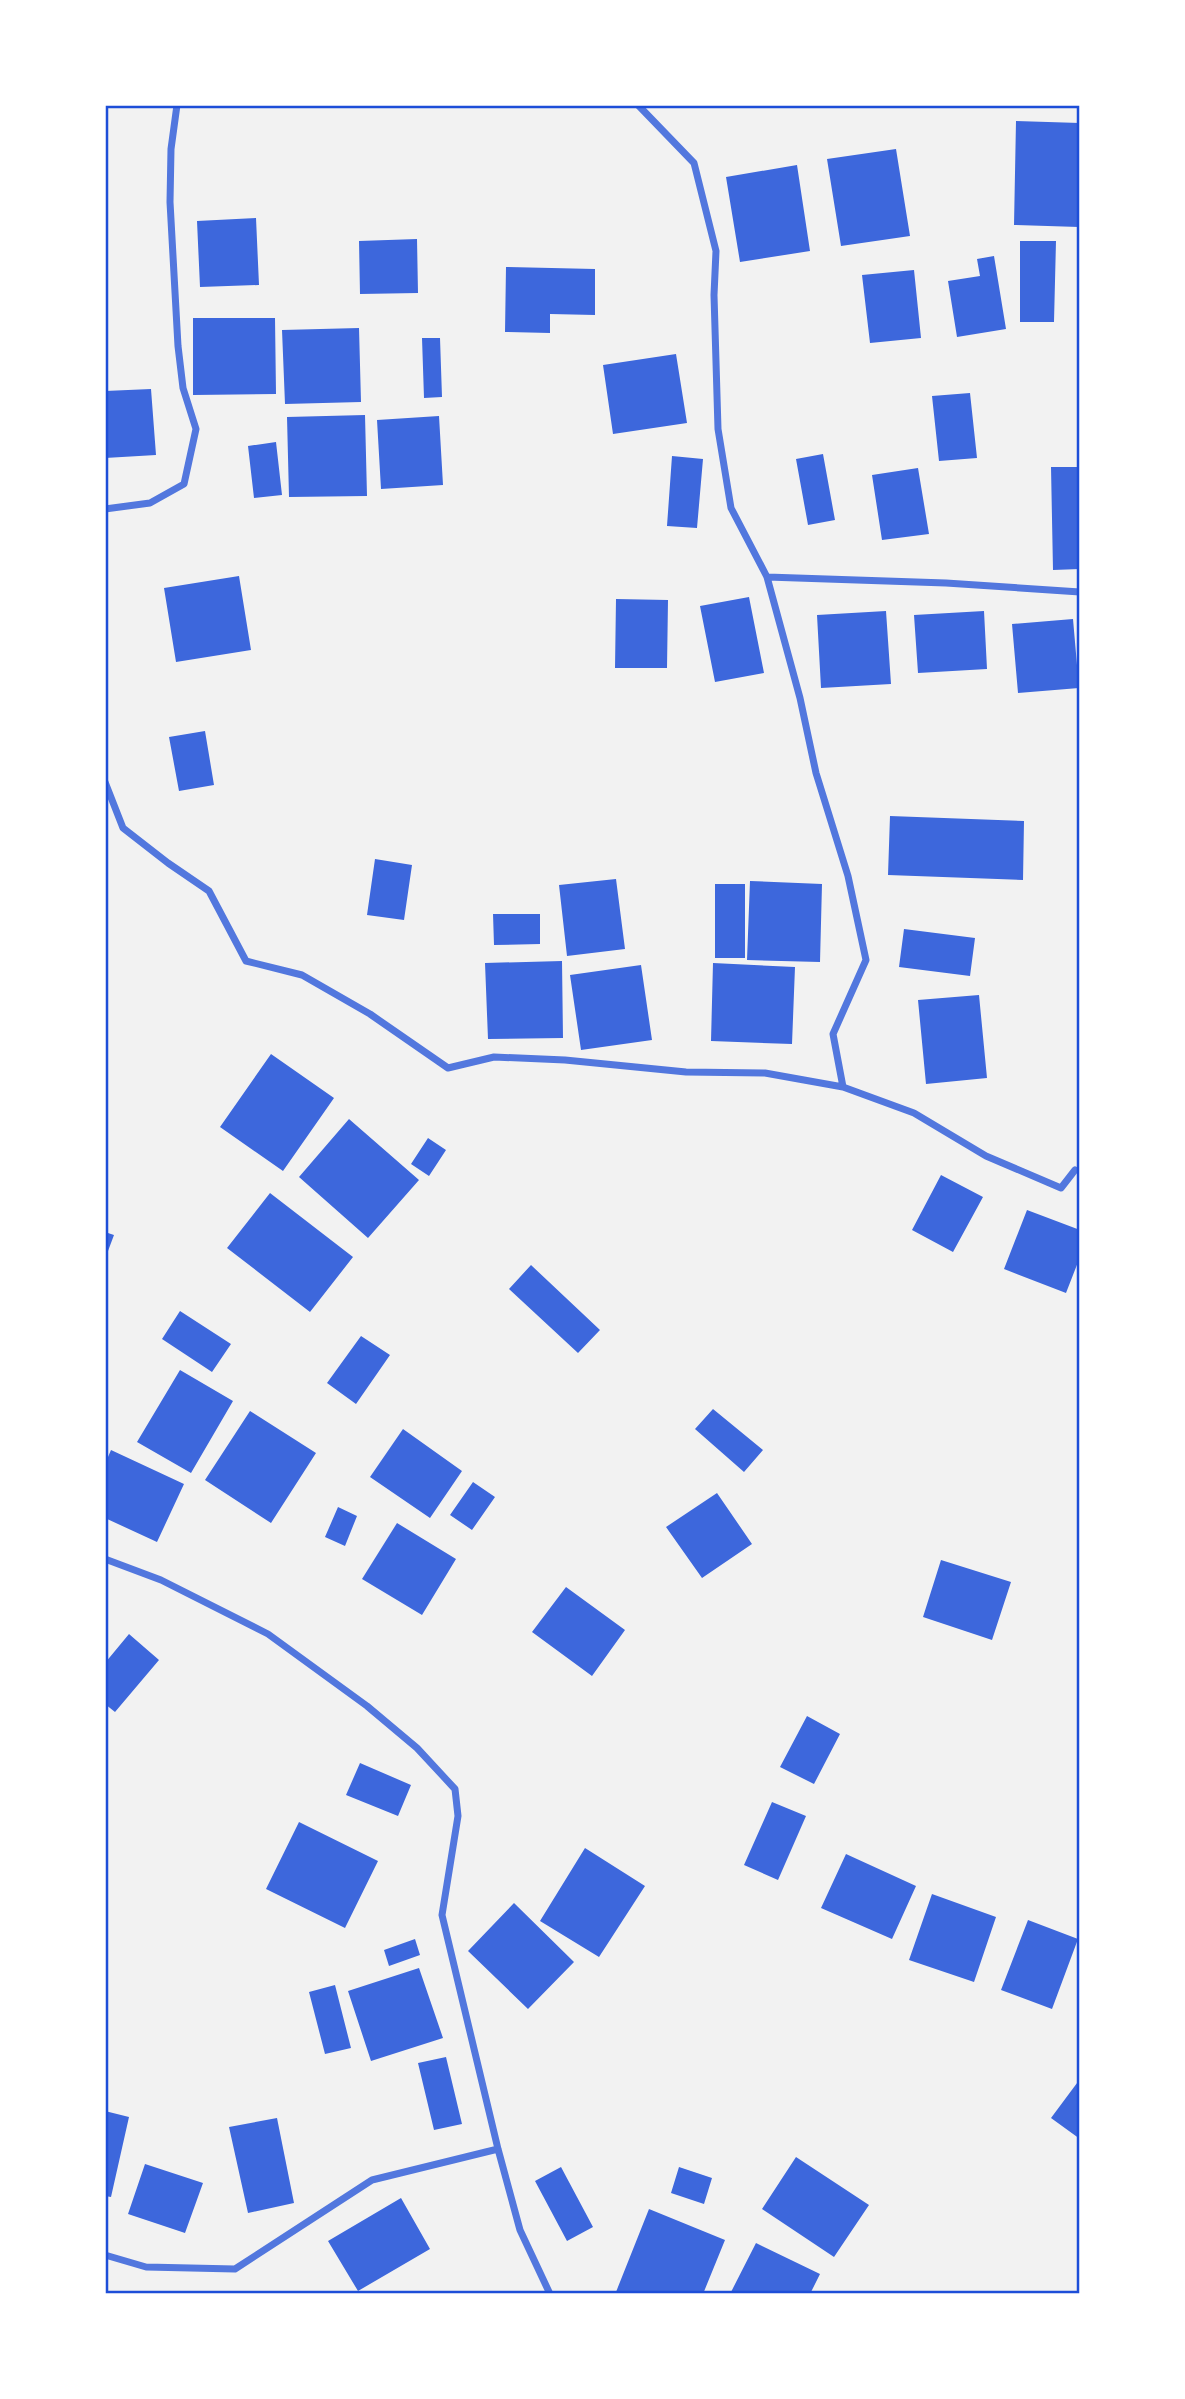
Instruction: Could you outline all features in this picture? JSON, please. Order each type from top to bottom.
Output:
[{"type":"street","points":[[105,509],[149,503],[184,484],[196,429],[183,388],[178,346],[170,202],[171,149],[177,105]]},
{"type":"street","points":[[638,105],[694,163],[716,251],[714,295],[718,429],[731,508],[767,577],[800,698],[816,773],[848,876],[866,960],[833,1034],[843,1087]]},
{"type":"street","points":[[767,577],[946,583],[1080,592]]},
{"type":"street","points":[[105,782],[123,828],[167,863],[209,891],[246,961],[302,975],[370,1014],[449,1068],[494,1057],[506,1057],[686,1072],[765,1073],[843,1087],[914,1113],[986,1156],[1060,1188],[1075,1170]]},
{"type":"street","points":[[105,1559],[161,1580],[268,1634],[367,1706],[417,1748],[455,1789],[458,1816],[442,1915],[498,2150],[520,2230],[550,2294]]},
{"type":"street","points":[[105,2255],[146,2267],[235,2269],[372,2180],[498,2150]]},
{"type":"building","points":[[1016,121],[1080,123],[1079,227],[1014,225]]},
{"type":"building","points":[[896,149],[910,236],[841,246],[827,159]]},
{"type":"building","points":[[797,165],[810,251],[740,262],[726,177]]},
{"type":"building","points":[[256,218],[259,285],[200,287],[197,221]]},
{"type":"building","points":[[417,239],[418,293],[360,294],[359,241]]},
{"type":"building","points":[[1020,241],[1056,241],[1054,322],[1020,322]]},
{"type":"building","points":[[994,256],[1006,329],[957,337],[948,281],[980,276],[977,259]]},
{"type":"building","points":[[506,267],[595,269],[595,315],[550,314],[550,333],[505,332]]},
{"type":"building","points":[[914,270],[921,338],[870,343],[862,275]]},
{"type":"building","points":[[193,318],[275,318],[276,394],[193,395]]},
{"type":"building","points":[[359,328],[361,402],[285,404],[282,330]]},
{"type":"building","points":[[422,338],[440,338],[442,397],[424,398]]},
{"type":"building","points":[[676,354],[687,423],[613,434],[603,365]]},
{"type":"building","points":[[151,389],[156,455],[105,458],[105,391]]},
{"type":"building","points":[[970,393],[977,458],[939,461],[932,396]]},
{"type":"building","points":[[365,415],[367,496],[289,497],[287,417]]},
{"type":"building","points":[[439,416],[443,485],[381,489],[377,420]]},
{"type":"building","points":[[276,442],[282,495],[254,498],[248,446]]},
{"type":"building","points":[[823,454],[835,520],[808,525],[796,459]]},
{"type":"building","points":[[672,456],[703,459],[697,528],[667,526]]},
{"type":"building","points":[[1051,467],[1080,467],[1080,569],[1053,570]]},
{"type":"building","points":[[918,468],[929,534],[882,540],[872,475]]},
{"type":"building","points":[[239,576],[251,650],[176,662],[164,588]]},
{"type":"building","points":[[749,597],[764,673],[715,682],[700,606]]},
{"type":"building","points":[[616,599],[668,600],[667,668],[615,668]]},
{"type":"building","points":[[886,611],[891,684],[821,688],[817,615]]},
{"type":"building","points":[[984,611],[987,669],[918,673],[914,615]]},
{"type":"building","points":[[1073,619],[1079,688],[1018,693],[1012,624]]},
{"type":"building","points":[[205,731],[214,785],[179,791],[169,737]]},
{"type":"building","points":[[890,816],[1024,821],[1023,880],[888,875]]},
{"type":"building","points":[[375,859],[412,865],[404,920],[367,915]]},
{"type":"building","points":[[616,879],[625,949],[567,956],[559,885]]},
{"type":"building","points":[[750,881],[822,884],[820,962],[747,960]]},
{"type":"building","points":[[715,884],[745,884],[745,958],[715,958]]},
{"type":"building","points":[[493,914],[540,914],[540,944],[494,945]]},
{"type":"building","points":[[904,929],[975,938],[970,976],[899,967]]},
{"type":"building","points":[[562,961],[563,1038],[488,1039],[485,963]]},
{"type":"building","points":[[713,963],[795,967],[792,1044],[711,1041]]},
{"type":"building","points":[[641,965],[652,1040],[581,1050],[570,975]]},
{"type":"building","points":[[979,995],[987,1078],[926,1084],[918,1000]]},
{"type":"building","points":[[271,1054],[334,1098],[283,1171],[220,1127]]},
{"type":"building","points":[[349,1119],[419,1180],[368,1238],[299,1177]]},
{"type":"building","points":[[428,1138],[446,1150],[429,1176],[411,1164]]},
{"type":"building","points":[[941,1175],[983,1197],[953,1252],[912,1230]]},
{"type":"building","points":[[270,1193],[353,1257],[310,1312],[227,1248]]},
{"type":"building","points":[[1027,1210],[1080,1230],[1080,1257],[1066,1293],[1004,1269]]},
{"type":"building","points":[[105,1232],[114,1235],[105,1259]]},
{"type":"building","points":[[531,1265],[600,1330],[578,1353],[509,1289]]},
{"type":"building","points":[[180,1311],[231,1344],[212,1372],[162,1339]]},
{"type":"building","points":[[361,1336],[390,1355],[356,1404],[327,1383]]},
{"type":"building","points":[[180,1370],[233,1401],[191,1473],[137,1442]]},
{"type":"building","points":[[713,1409],[763,1450],[744,1472],[695,1429]]},
{"type":"building","points":[[250,1411],[316,1453],[271,1523],[205,1480]]},
{"type":"building","points":[[403,1429],[462,1471],[430,1518],[370,1477]]},
{"type":"building","points":[[111,1450],[184,1484],[157,1542],[105,1518],[105,1464]]},
{"type":"building","points":[[473,1482],[495,1497],[472,1530],[450,1515]]},
{"type":"building","points":[[717,1493],[752,1544],[702,1578],[666,1527]]},
{"type":"building","points":[[338,1507],[357,1516],[345,1546],[325,1537]]},
{"type":"building","points":[[397,1523],[456,1559],[422,1615],[362,1579]]},
{"type":"building","points":[[941,1560],[1011,1582],[992,1640],[923,1617]]},
{"type":"building","points":[[566,1587],[625,1630],[592,1676],[532,1632]]},
{"type":"building","points":[[129,1634],[159,1660],[115,1712],[105,1704],[105,1663]]},
{"type":"building","points":[[807,1716],[840,1734],[814,1784],[780,1767]]},
{"type":"building","points":[[360,1763],[411,1785],[398,1816],[346,1795]]},
{"type":"building","points":[[772,1802],[806,1816],[778,1880],[744,1865]]},
{"type":"building","points":[[299,1822],[378,1861],[345,1928],[266,1889]]},
{"type":"building","points":[[585,1848],[645,1886],[599,1957],[540,1921]]},
{"type":"building","points":[[846,1854],[916,1886],[892,1939],[821,1908]]},
{"type":"building","points":[[932,1894],[996,1917],[974,1982],[909,1960]]},
{"type":"building","points":[[514,1903],[574,1962],[528,2009],[468,1951]]},
{"type":"building","points":[[1028,1920],[1078,1939],[1052,2009],[1001,1990]]},
{"type":"building","points":[[415,1939],[420,1955],[389,1966],[384,1950]]},
{"type":"building","points":[[419,1968],[443,2038],[371,2061],[348,1991]]},
{"type":"building","points":[[335,1985],[351,2048],[325,2054],[309,1992]]},
{"type":"building","points":[[446,2057],[462,2124],[434,2130],[418,2063]]},
{"type":"building","points":[[1080,2079],[1080,2139],[1051,2118]]},
{"type":"building","points":[[105,2111],[129,2117],[111,2197],[105,2196]]},
{"type":"building","points":[[277,2118],[294,2203],[248,2213],[229,2127]]},
{"type":"building","points":[[796,2157],[869,2205],[834,2257],[762,2209]]},
{"type":"building","points":[[145,2164],[203,2183],[185,2233],[128,2214]]},
{"type":"building","points":[[561,2167],[593,2227],[567,2241],[535,2181]]},
{"type":"building","points":[[679,2167],[712,2178],[704,2204],[671,2193]]},
{"type":"building","points":[[401,2198],[430,2249],[358,2291],[328,2241]]},
{"type":"building","points":[[649,2209],[725,2240],[703,2294],[616,2292]]},
{"type":"building","points":[[756,2243],[820,2274],[810,2294],[730,2294]]}]
